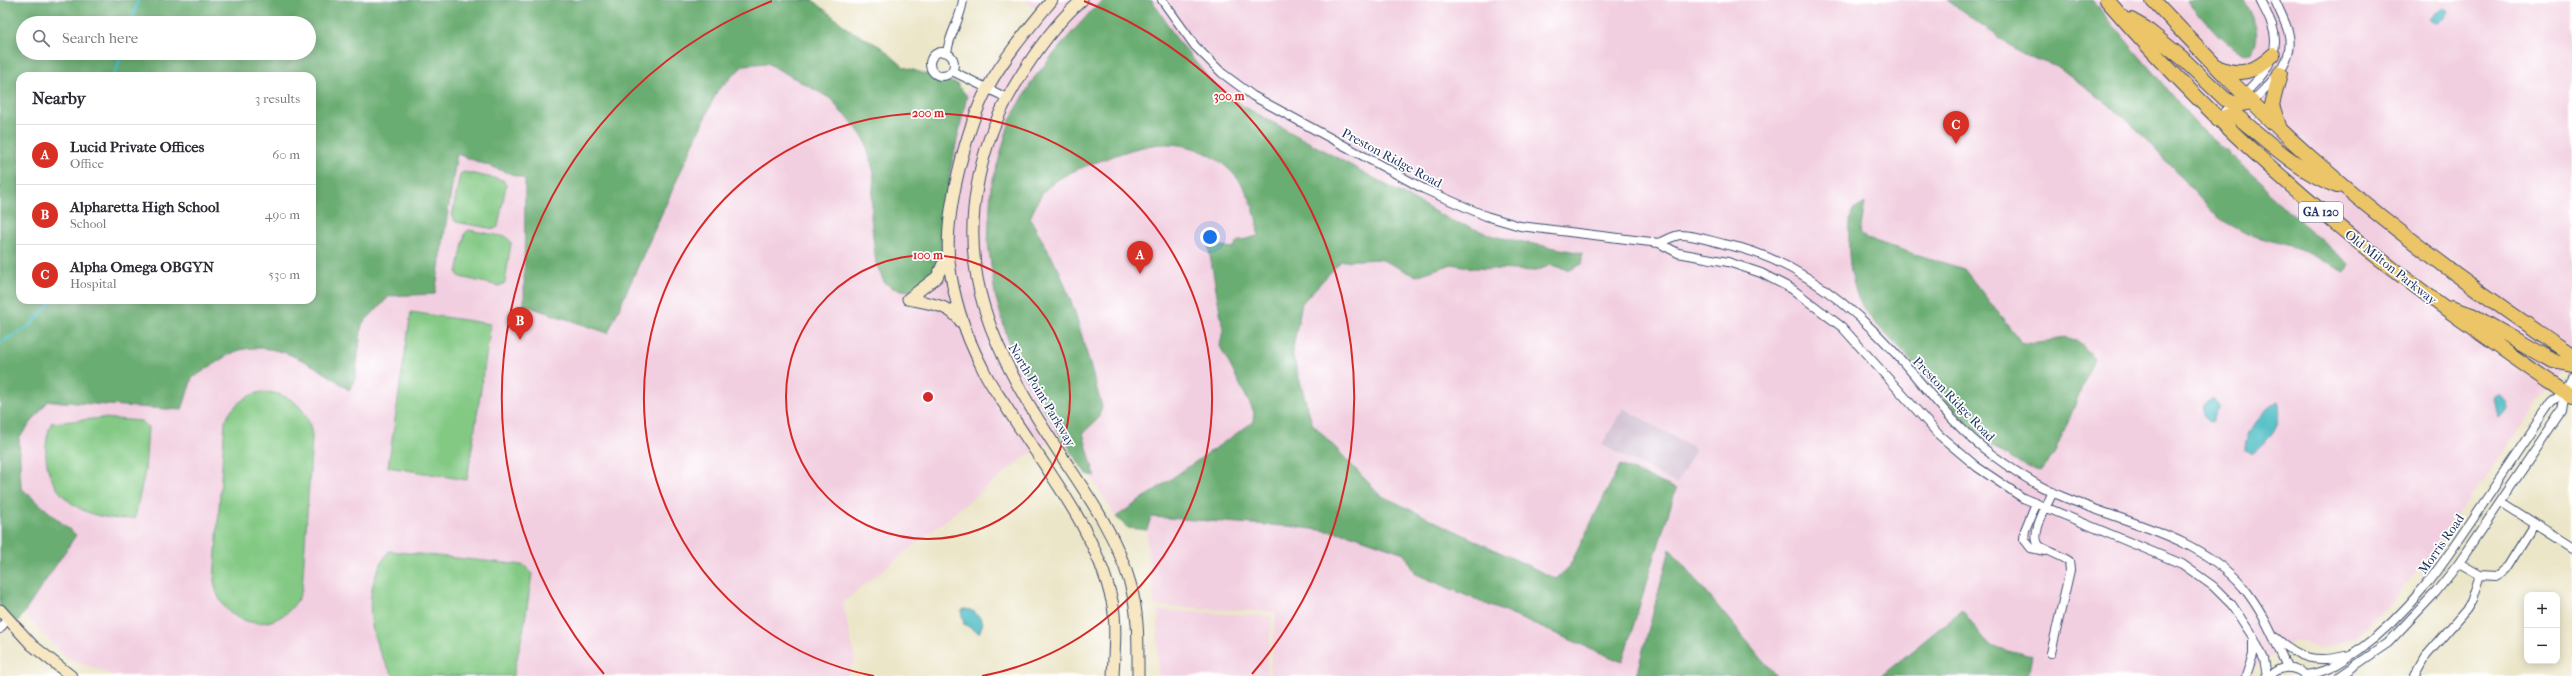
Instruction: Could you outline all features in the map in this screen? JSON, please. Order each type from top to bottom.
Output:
[{"type":"highway","name":"Old Milton Parkway","points":[[2107,0],[2116,12],[2223,123],[2319,210],[2438,304],[2570,391]]},
{"type":"highway","name":"GA 120","points":[[2152,0],[2216,67],[2243,100],[2281,130],[2351,191],[2446,266],[2572,354]]},
{"type":"highway","points":[[2116,12],[2145,28],[2218,93],[2243,100]]},
{"type":"highway","points":[[2216,67],[2234,73],[2243,73],[2257,68],[2273,55]]},
{"type":"highway","points":[[2280,73],[2272,105],[2281,130]]},
{"type":"highway","points":[[2223,123],[2228,116],[2238,117],[2291,160],[2326,182],[2351,191]]},
{"type":"highway","points":[[2438,304],[2472,315],[2553,361],[2572,365]]},
{"type":"street","points":[[952,71],[954,61],[947,53],[948,41],[962,12],[963,0]]},
{"type":"street","points":[[1052,0],[1018,40],[988,88],[975,115],[963,152],[952,204],[949,260],[960,318],[982,368],[1076,512],[1088,538],[1113,603],[1113,676]]},
{"type":"street","name":"North Point Parkway","points":[[1082,0],[1054,29],[1007,98],[993,128],[981,163],[974,204],[973,237],[982,304],[991,332],[1009,372],[1093,503],[1114,542],[1130,582],[1138,620],[1138,676]]},
{"type":"street","name":"Preston Ridge Road","points":[[1162,0],[1195,46],[1228,78],[1253,96],[1424,189],[1479,213],[1520,226],[1659,243],[1678,253],[1728,262],[1761,273],[1811,302],[1842,327],[1939,435],[1977,467],[2023,498],[2182,564],[2213,586],[2232,605],[2253,637],[2264,659],[2268,676]]},
{"type":"street","points":[[2223,123],[2270,66],[2276,41],[2272,26],[2260,0]]},
{"type":"street","points":[[2238,117],[2243,100],[2280,73],[2288,55],[2289,38],[2275,0]]},
{"type":"street","points":[[947,53],[935,54],[930,66],[934,73],[941,77],[952,71]]},
{"type":"street","points":[[952,71],[1007,98]]},
{"type":"street","name":"Preston Ridge Road","points":[[1659,243],[1680,235],[1741,247],[1793,268],[1823,286],[1877,334],[1932,397],[1990,454],[2053,492],[2160,532],[2195,548],[2223,568],[2242,587],[2260,610],[2287,667]]},
{"type":"street","points":[[949,249],[946,262],[937,277],[908,299],[950,309],[957,316],[966,331]]},
{"type":"street","name":"Morris Road","points":[[2340,676],[2388,643],[2411,620],[2459,563],[2562,412],[2570,391],[2572,378]]},
{"type":"street","name":"Morris Road","points":[[2305,676],[2319,674],[2352,655],[2382,633],[2424,589],[2551,403],[2570,391]]},
{"type":"street","points":[[2051,653],[2070,570],[2069,561],[2061,555],[2041,547],[2036,540],[2036,531],[2053,492]]},
{"type":"street","points":[[2500,502],[2572,547]]},
{"type":"street","points":[[2036,503],[2025,530],[2026,543],[2031,548],[2061,555]]},
{"type":"street","points":[[2459,563],[2480,575],[2492,577],[2505,570],[2534,524]]},
{"type":"street","points":[[2415,676],[2426,656],[2466,610],[2473,597],[2480,575]]},
{"type":"street","points":[[0,629],[4,614]]},
{"type":"street","points":[[4,614],[32,645],[71,676]]},
{"type":"street","points":[[2273,636],[2294,652],[2316,660],[2352,655]]},
{"type":"street","points":[[2246,676],[2254,655],[2253,637]]},
{"type":"street","points":[[2268,676],[2275,671],[2287,667],[2294,668],[2305,676]]},
{"type":"shaded area","points":[[1026,0],[2572,0],[2572,358],[2397,597],[2355,637],[2321,649],[2294,640],[2241,676],[1269,676],[1276,612],[1155,606],[1147,545],[1147,530],[1151,517],[1298,527],[1349,534],[1405,553],[1416,574],[1622,662],[1676,489],[1620,465],[1569,567],[1557,580],[1380,495],[1312,423],[1292,353],[1302,303],[1341,261],[1380,259],[1416,276],[1452,264],[1473,268],[1536,271],[1551,265],[1570,270],[1582,253],[1497,237],[1450,220],[1327,154],[1274,231],[1238,241],[1233,248],[1208,244],[1223,329],[1220,346],[1254,412],[1253,422],[1116,517],[1063,433],[1022,459],[843,602],[855,661],[846,676],[115,676],[66,657],[0,589],[10,415],[301,304],[316,304],[316,276],[621,10],[961,97],[1016,41],[1039,12]]},
{"type":"shaded area","points":[[1623,408],[1696,449],[1677,484],[1602,445]]},
{"type":"shaded area","points":[[1158,610],[1272,616],[1266,676],[1158,676]]},
{"type":"green space","points":[[0,0],[813,0],[848,29],[881,47],[904,67],[957,84],[967,96],[950,172],[943,254],[936,275],[920,288],[907,291],[892,288],[884,282],[876,264],[871,217],[874,173],[865,140],[852,122],[840,111],[833,100],[767,63],[744,65],[717,91],[608,333],[524,305],[525,179],[457,154],[435,294],[390,296],[362,324],[355,380],[349,390],[325,373],[298,358],[284,352],[254,348],[234,352],[192,378],[182,410],[48,401],[19,438],[21,488],[76,535],[18,622],[0,612]]},
{"type":"green space","points":[[1105,0],[1152,0],[1176,38],[1214,85],[1243,106],[1450,220],[1497,237],[1582,253],[1582,264],[1570,270],[1551,265],[1536,271],[1473,268],[1452,264],[1416,276],[1380,259],[1341,261],[1302,303],[1292,353],[1312,423],[1380,495],[1556,579],[1569,567],[1620,465],[1676,489],[1622,662],[1416,574],[1404,553],[1349,534],[1298,527],[1151,517],[1147,530],[1128,528],[1116,517],[1253,422],[1254,412],[1220,346],[1223,329],[1208,244],[1233,248],[1238,241],[1258,236],[1256,217],[1250,199],[1230,170],[1199,150],[1181,145],[1154,145],[1122,153],[1070,173],[1056,181],[1044,191],[1030,218],[1060,272],[1076,315],[1102,407],[1098,419],[1083,433],[1095,476],[1086,474],[1043,407],[1012,354],[995,295],[988,243],[991,187],[1010,120],[1034,78],[1093,9]]},
{"type":"green space","points":[[1947,0],[2092,0],[2199,127],[2264,184],[2269,194],[2349,264],[2345,272],[2300,249],[2247,234],[2218,218],[2129,121],[2060,68],[2024,55]]},
{"type":"green space","points":[[2187,0],[2244,0],[2257,32],[2255,46],[2251,53],[2243,52],[2234,48],[2225,41]]},
{"type":"green space","points":[[464,172],[503,180],[506,185],[498,227],[494,229],[456,222],[452,217],[460,174]]},
{"type":"green space","points":[[1865,203],[1860,233],[1867,239],[1964,269],[2021,342],[2043,342],[2066,337],[2083,346],[2094,358],[2054,455],[2041,471],[2022,464],[2003,453],[1983,438],[1946,401],[1878,326],[1862,306],[1852,279],[1849,256],[1849,233],[1852,211]]},
{"type":"green space","points":[[469,230],[507,237],[511,243],[505,283],[499,286],[460,277],[457,273],[465,233]]},
{"type":"green space","points":[[411,312],[491,324],[467,480],[388,467]]},
{"type":"green space","points":[[262,392],[281,395],[297,404],[303,410],[307,418],[312,437],[302,590],[294,605],[282,616],[269,622],[254,623],[240,619],[228,611],[219,598],[214,581],[225,421],[232,410],[245,398]]},
{"type":"green space","points":[[102,418],[142,421],[148,428],[145,471],[135,518],[114,518],[94,515],[77,507],[63,496],[53,481],[47,464],[46,445],[51,423]]},
{"type":"green space","points":[[1670,549],[1776,676],[1636,676]]},
{"type":"green space","points":[[389,551],[524,565],[532,574],[524,627],[513,676],[394,676],[378,647],[370,614],[374,581],[380,566]]},
{"type":"green space","points":[[1962,610],[1990,646],[2032,656],[2028,676],[1881,676]]},
{"type":"water","points":[[2445,7],[2449,11],[2445,19],[2437,23],[2430,21],[2429,19],[2434,13]]},
{"type":"water","points":[[2496,395],[2500,395],[2506,402],[2507,409],[2498,417],[2494,398]]},
{"type":"water","points":[[2211,399],[2214,399],[2219,406],[2211,421],[2207,420],[2204,415],[2205,405]]},
{"type":"water","points":[[2278,401],[2280,408],[2279,416],[2270,437],[2253,453],[2245,450],[2251,429],[2261,415]]},
{"type":"water","points":[[964,609],[973,611],[978,615],[983,623],[979,633],[964,624],[961,611]]},
{"type":"waterway","points":[[133,16],[138,0]]},
{"type":"waterway","points":[[115,72],[120,60]]},
{"type":"waterway","points":[[0,343],[30,326],[49,304]]},
{"type":"place","name":"Alpha Omega OBGYN","points":[[1956,144]]},
{"type":"place","name":"Lucid Private Offices","points":[[1140,274]]},
{"type":"place","name":"Alpharetta High School","points":[[520,340]]}]
